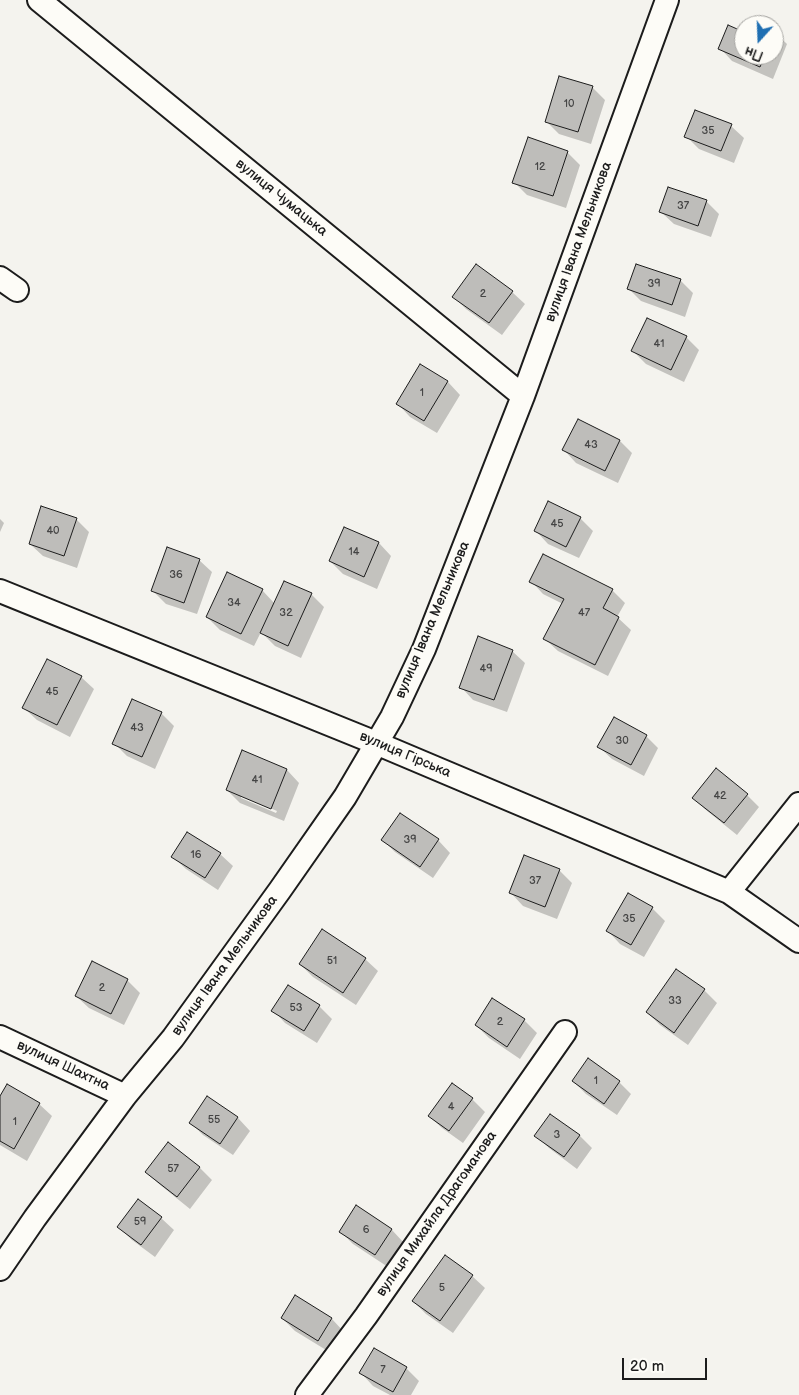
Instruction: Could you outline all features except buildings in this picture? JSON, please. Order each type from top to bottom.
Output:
[{"type":"street","name":"вулиця Чумацька","points":[[39,0],[523,396]]},
{"type":"street","name":"вулиця Івана Мельникова","points":[[0,1269],[35,1218],[126,1096],[173,1038],[280,890],[345,798],[392,717],[424,649],[523,396],[667,0]]},
{"type":"street","name":"вулиця Гірська","points":[[0,592],[376,743],[729,892],[799,941]]},
{"type":"street","points":[[729,892],[799,804]]},
{"type":"street","name":"вулиця Михайла Драгоманова","points":[[307,1395],[366,1316],[565,1032]]},
{"type":"street","name":"вулиця Шахтна","points":[[0,1037],[126,1096]]}]
